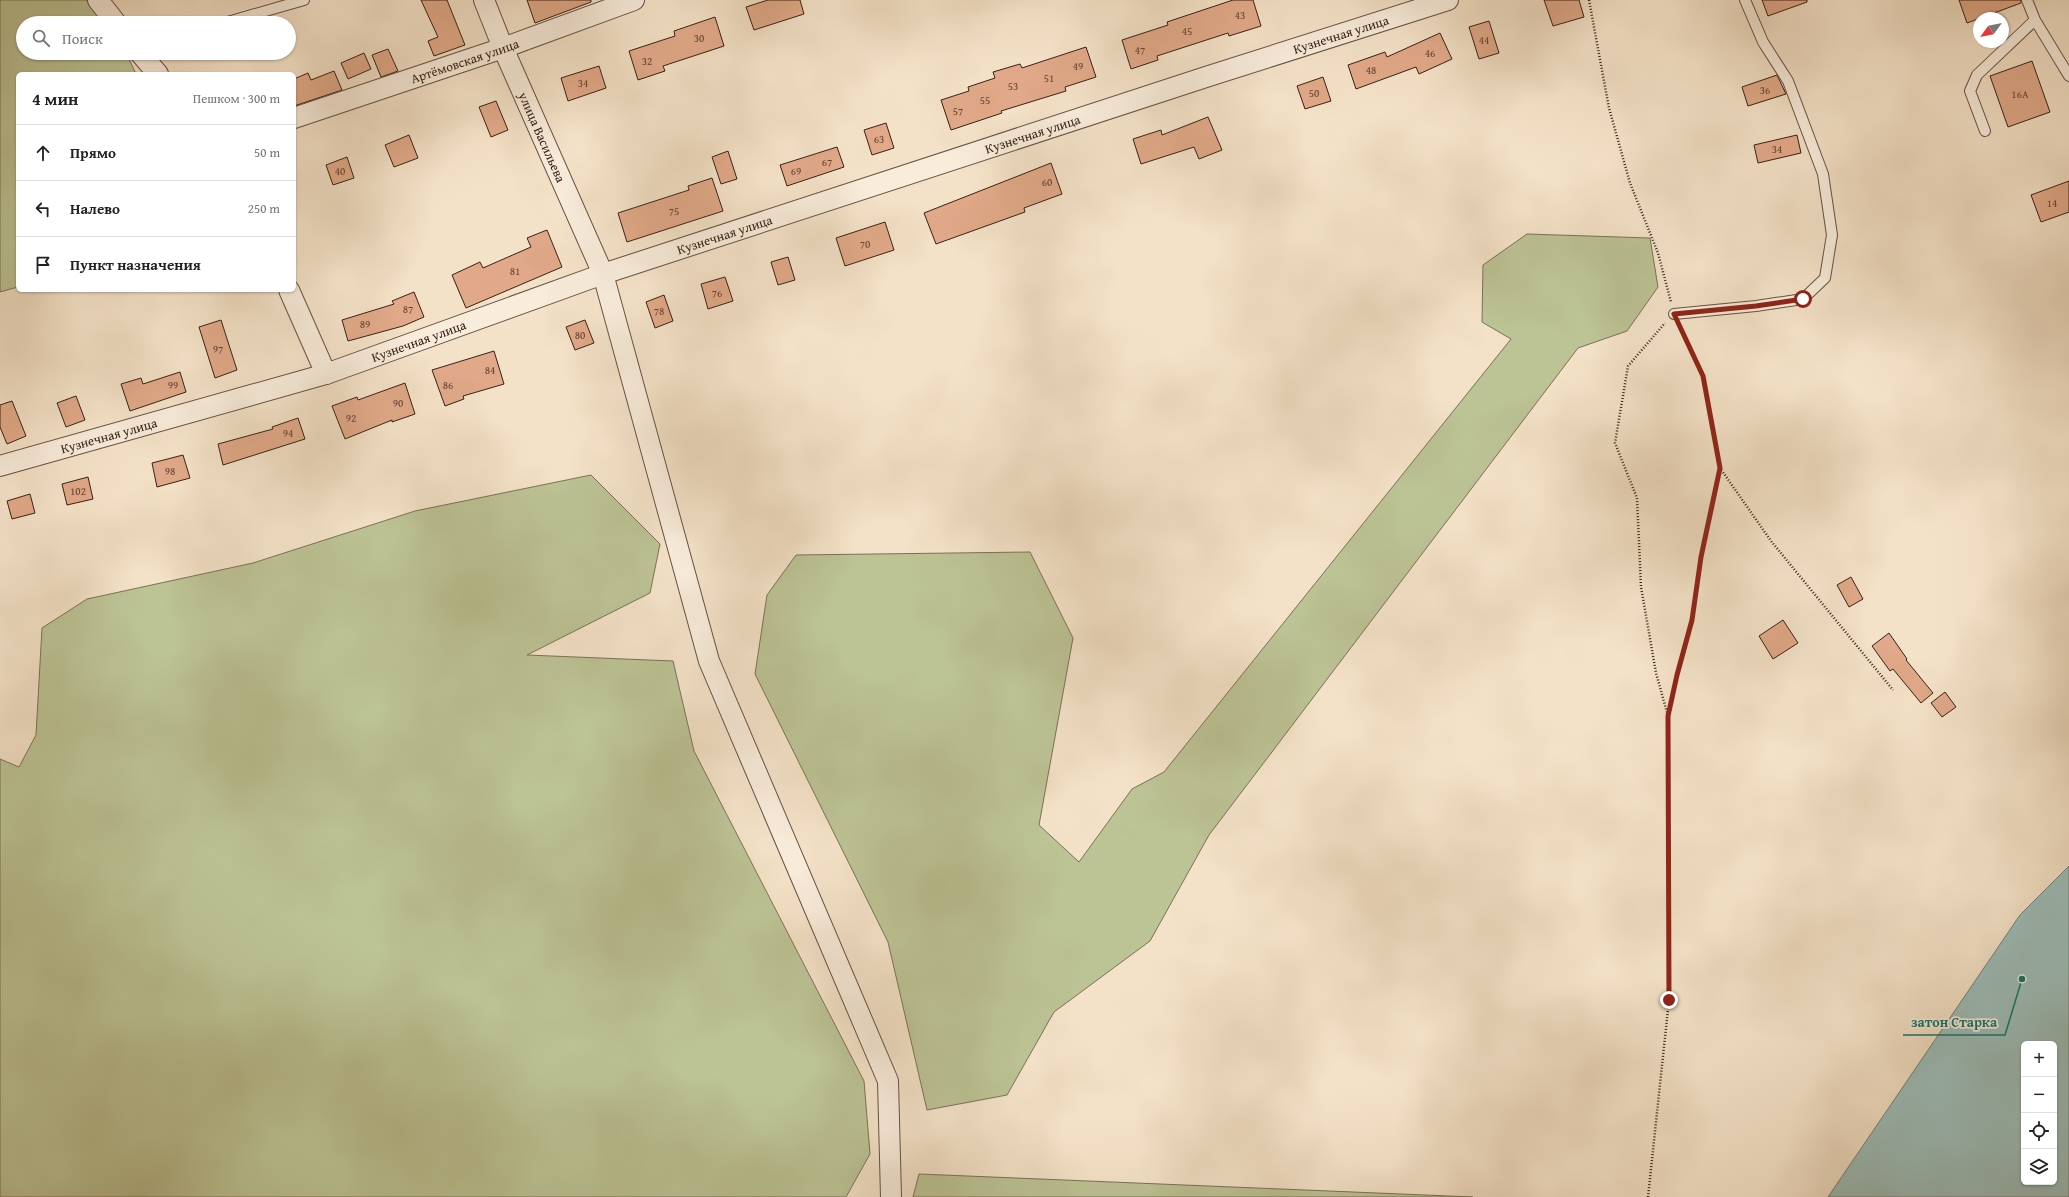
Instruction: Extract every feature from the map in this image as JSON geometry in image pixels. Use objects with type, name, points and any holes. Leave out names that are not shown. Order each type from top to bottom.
[{"type":"street","points":[[98,0],[111,16]]},
{"type":"street","name":"улица Васильева","points":[[484,0],[503,48],[603,274],[708,661],[888,1081],[891,1197]]},
{"type":"street","name":"Артёмовская улица","points":[[296,117],[503,48],[634,0]]},
{"type":"street","name":"Кузнечная улица","points":[[0,466],[326,374],[603,274],[1448,0]]},
{"type":"street","points":[[146,60],[156,72]]},
{"type":"street","points":[[290,292],[326,374]]},
{"type":"lane","points":[[248,16],[304,0]]},
{"type":"lane","points":[[1674,314],[1756,306],[1803,299],[1825,278],[1832,235],[1823,174],[1788,81],[1762,42],[1745,0]]},
{"type":"lane","points":[[2027,0],[2035,20],[2069,76]]},
{"type":"lane","points":[[1985,131],[1970,91],[1978,75],[2035,20]]},
{"type":"path","points":[[1589,0],[1609,108],[1630,183],[1658,253],[1674,314],[1703,376],[1720,468],[1701,557],[1692,620],[1677,675],[1668,716],[1669,1000],[1648,1197]]},
{"type":"path","points":[[1668,716],[1656,673],[1642,587],[1637,498],[1615,443],[1628,366],[1674,314]]},
{"type":"path","points":[[1720,468],[1771,541],[1893,690]]},
{"type":"green space","points":[[0,0],[86,0],[99,16],[16,16],[16,60],[129,60],[135,72],[16,72],[16,288],[0,292]]},
{"type":"green space","points":[[1527,234],[1650,238],[1658,287],[1627,331],[1578,348],[1209,835],[1150,941],[1054,1012],[1007,1095],[927,1110],[888,942],[755,674],[767,595],[796,555],[1030,552],[1073,638],[1039,825],[1079,862],[1132,789],[1164,772],[1511,339],[1482,322],[1483,265]]},
{"type":"green space","points":[[591,475],[660,544],[650,593],[527,655],[673,661],[694,751],[864,1081],[870,1154],[846,1197],[0,1197],[0,759],[19,767],[36,735],[42,628],[87,599],[253,563],[415,511]]},
{"type":"green space","points":[[919,1174],[1473,1197],[913,1197]]},
{"type":"water","points":[[2069,866],[2069,1197],[1828,1197],[2020,915]]},
{"type":"building","points":[[421,0],[447,0],[465,45],[434,56],[428,41],[438,37]]},
{"type":"building","points":[[527,0],[591,0],[591,2],[535,23]]},
{"type":"building","points":[[768,0],[800,0],[804,14],[754,30],[746,7]]},
{"type":"building","points":[[1233,0],[1253,0],[1261,26],[1229,36],[1228,33],[1157,56],[1158,60],[1131,69],[1122,40],[1168,25],[1167,22]]},
{"type":"building","points":[[1544,0],[1579,0],[1584,17],[1553,26]]},
{"type":"building","points":[[1762,0],[1807,0],[1807,2],[1768,16]]},
{"type":"building","points":[[1959,0],[2021,0],[2021,3],[1997,12],[1973,12],[1973,21],[1967,23]]},
{"type":"building","points":[[715,17],[724,46],[663,66],[665,71],[638,80],[629,51],[675,36],[674,31]]},
{"type":"building","points":[[1489,21],[1499,53],[1479,59],[1469,27]]},
{"type":"building","points":[[1440,33],[1452,59],[1419,74],[1416,67],[1356,89],[1348,65],[1385,52],[1387,57]]},
{"type":"building","points":[[1086,47],[1096,77],[1065,87],[1066,91],[1001,111],[1002,113],[951,130],[941,100],[969,91],[968,87],[995,78],[993,72],[1020,64],[1022,68]]},
{"type":"building","points":[[388,49],[398,71],[381,77],[372,55]]},
{"type":"building","points":[[364,53],[371,69],[348,79],[341,63]]},
{"type":"building","points":[[2032,61],[2050,112],[2008,127],[1990,76]]},
{"type":"building","points":[[599,66],[606,88],[568,101],[561,78]]},
{"type":"building","points":[[334,71],[342,90],[296,105],[296,78],[308,73],[311,80]]},
{"type":"building","points":[[1777,75],[1786,94],[1748,106],[1742,87]]},
{"type":"building","points":[[1323,77],[1331,101],[1305,109],[1297,86]]},
{"type":"building","points":[[496,101],[508,130],[491,137],[479,107]]},
{"type":"building","points":[[1208,117],[1222,150],[1199,159],[1194,147],[1141,164],[1133,139],[1161,130],[1162,135]]},
{"type":"building","points":[[886,123],[894,148],[872,155],[864,130]]},
{"type":"building","points":[[409,135],[418,158],[394,167],[385,145]]},
{"type":"building","points":[[1797,135],[1801,153],[1758,163],[1754,145]]},
{"type":"building","points":[[837,147],[844,167],[787,186],[780,165]]},
{"type":"building","points":[[728,151],[737,179],[721,184],[712,157]]},
{"type":"building","points":[[347,157],[354,178],[333,185],[326,165]]},
{"type":"building","points":[[1051,163],[1062,194],[1024,208],[1025,212],[936,244],[924,213]]},
{"type":"building","points":[[712,178],[723,211],[627,242],[618,213],[689,190],[688,186]]},
{"type":"building","points":[[2069,181],[2069,212],[2041,222],[2031,195]]},
{"type":"building","points":[[885,222],[894,250],[845,266],[836,238]]},
{"type":"building","points":[[547,230],[562,267],[466,308],[452,275],[480,262],[483,268],[531,247],[527,238]]},
{"type":"building","points":[[788,257],[795,280],[778,285],[771,262]]},
{"type":"building","points":[[725,277],[733,301],[708,309],[701,284]]},
{"type":"building","points":[[414,292],[424,317],[403,326],[348,341],[342,320],[394,304],[392,301]]},
{"type":"building","points":[[664,295],[673,321],[655,328],[646,302]]},
{"type":"building","points":[[221,320],[237,370],[215,378],[199,327]]},
{"type":"building","points":[[585,320],[594,343],[575,350],[566,327]]},
{"type":"building","points":[[494,351],[504,384],[463,396],[464,399],[445,406],[432,370]]},
{"type":"building","points":[[180,372],[186,392],[130,411],[121,384],[141,378],[143,384]]},
{"type":"building","points":[[405,383],[415,414],[392,422],[392,420],[345,439],[332,406],[357,397],[358,400]]},
{"type":"building","points":[[76,396],[85,420],[66,427],[57,403]]},
{"type":"building","points":[[12,401],[26,436],[7,444],[0,427],[0,405]]},
{"type":"building","points":[[298,418],[305,439],[223,465],[218,444],[273,429],[272,427]]},
{"type":"building","points":[[183,455],[190,478],[157,487],[152,463]]},
{"type":"building","points":[[88,477],[93,499],[67,505],[62,484]]},
{"type":"building","points":[[30,494],[35,513],[12,519],[7,501]]},
{"type":"building","points":[[1851,577],[1863,599],[1849,607],[1837,585]]},
{"type":"building","points":[[1783,620],[1798,643],[1773,659],[1759,636]]},
{"type":"building","points":[[1889,633],[1907,659],[1906,660],[1933,693],[1921,703],[1893,669],[1890,671],[1872,646]]},
{"type":"building","points":[[1945,692],[1956,707],[1942,717],[1931,703]]},
{"type":"place","name":"затон Старка","points":[[2022,979]]},
{"type":"route","points":[[1669,1000],[1668,716],[1677,675],[1692,620],[1701,557],[1720,468],[1708,411],[1703,376],[1674,314],[1756,306],[1803,299]]}]
